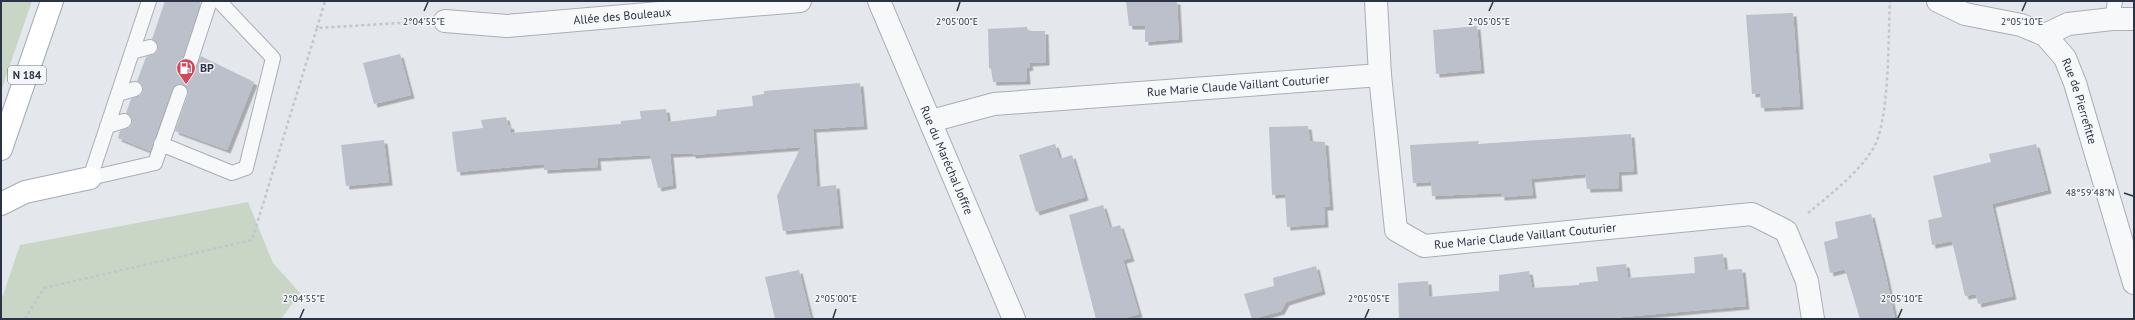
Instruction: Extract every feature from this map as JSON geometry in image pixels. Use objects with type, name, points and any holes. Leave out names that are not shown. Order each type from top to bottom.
[{"type":"main road","name":"N 184","points":[[1,149],[52,1]]},
{"type":"main road","points":[[1,204],[25,192],[90,178]]},
{"type":"street","name":"Allée des Bouleaux","points":[[446,21],[507,26],[800,1]]},
{"type":"street","name":"Rue du Maréchal Joffre","points":[[879,1],[1014,319]]},
{"type":"street","points":[[1376,1],[1380,75]]},
{"type":"street","name":"Rue de Pierrefitte","points":[[1938,1],[1965,14],[2022,25],[2045,35],[2065,58],[2075,83],[2134,283]]},
{"type":"street","points":[[2045,35],[2068,24],[2114,10],[2134,20]]},
{"type":"street","name":"Rue Marie Claude Vaillant Couturier","points":[[931,121],[994,104],[1380,75],[1396,230],[1424,246],[1752,214],[1786,231]]},
{"type":"street","points":[[1786,231],[1807,281],[1813,319]]},
{"type":"lane","points":[[90,178],[149,1]]},
{"type":"lane","points":[[190,62],[195,34],[210,1]]},
{"type":"lane","points":[[161,144],[232,173],[246,168],[273,58],[219,1]]},
{"type":"lane","points":[[132,52],[150,46]]},
{"type":"lane","points":[[118,94],[135,89]]},
{"type":"lane","points":[[90,178],[155,163],[169,108],[180,92]]},
{"type":"lane","points":[[107,126],[124,120]]},
{"type":"path","points":[[317,28],[325,1]]},
{"type":"path","points":[[1786,231],[1840,187],[1873,148],[1884,118],[1890,1]]},
{"type":"green space","points":[[1,1],[32,1],[1,91]]},
{"type":"green space","points":[[248,202],[273,263],[300,293],[281,319],[1,319],[1,301],[20,245]]},
{"type":"building","points":[[165,1],[201,1],[182,59],[184,68],[191,70],[195,69],[201,56],[254,82],[227,150],[175,131],[188,94],[187,87],[182,84],[175,85],[172,89],[150,151],[118,138],[120,131],[130,127],[132,123],[132,118],[126,113],[131,99],[141,95],[143,91],[143,86],[137,81],[146,57],[156,53],[158,49],[158,44],[152,39]]},
{"type":"building","points":[[1126,1],[1177,1],[1179,39],[1145,42],[1145,26],[1129,26]]},
{"type":"building","points":[[1793,13],[1800,106],[1761,108],[1760,93],[1752,94],[1746,15]]},
{"type":"building","points":[[1477,26],[1481,70],[1436,74],[1433,30]]},
{"type":"building","points":[[1027,27],[1028,31],[1045,31],[1046,62],[1029,63],[1030,67],[1026,68],[1027,81],[993,82],[991,69],[989,68],[988,29]]},
{"type":"building","points":[[400,54],[411,95],[374,104],[363,63]]},
{"type":"building","points":[[860,83],[864,126],[813,129],[817,187],[836,185],[840,225],[783,231],[777,196],[801,147],[692,155],[692,153],[670,154],[673,185],[658,188],[650,155],[597,158],[598,167],[544,170],[544,164],[457,172],[452,132],[483,128],[481,120],[506,117],[508,125],[511,126],[511,133],[621,124],[621,121],[641,119],[640,111],[666,109],[668,122],[716,116],[717,110],[753,106],[752,96],[764,94],[764,91]]},
{"type":"building","points":[[1308,126],[1310,141],[1325,142],[1330,207],[1324,207],[1325,224],[1287,227],[1285,194],[1272,195],[1269,127]]},
{"type":"building","points":[[1631,134],[1634,171],[1618,172],[1619,188],[1587,189],[1585,174],[1531,179],[1533,195],[1501,197],[1501,193],[1432,196],[1431,182],[1413,183],[1410,145],[1479,141],[1478,144]]},
{"type":"building","points":[[384,140],[389,182],[346,186],[341,145]]},
{"type":"building","points":[[1055,144],[1060,159],[1072,155],[1085,197],[1036,212],[1019,155]]},
{"type":"building","points":[[2036,144],[2048,190],[1992,204],[2013,296],[1978,304],[1976,294],[1965,296],[1952,241],[1932,245],[1928,220],[1942,217],[1933,176],[1991,162],[1989,154]]},
{"type":"building","points":[[1103,205],[1110,228],[1120,225],[1131,258],[1123,260],[1139,314],[1121,319],[1096,319],[1069,215]]},
{"type":"building","points":[[1871,214],[1895,319],[1860,319],[1845,269],[1830,273],[1824,242],[1838,238],[1835,222]]},
{"type":"building","points":[[1723,254],[1725,270],[1742,269],[1746,306],[1600,319],[1399,319],[1398,283],[1428,281],[1429,297],[1499,291],[1499,275],[1529,271],[1532,288],[1579,285],[1579,283],[1598,281],[1596,267],[1626,264],[1628,278],[1695,273],[1694,257]]},
{"type":"building","points":[[1316,266],[1322,291],[1286,302],[1281,311],[1252,319],[1244,294],[1274,286],[1273,278]]},
{"type":"building","points":[[799,270],[811,319],[775,319],[765,277]]},
{"type":"place","name":"BP","points":[[186,85]]}]
